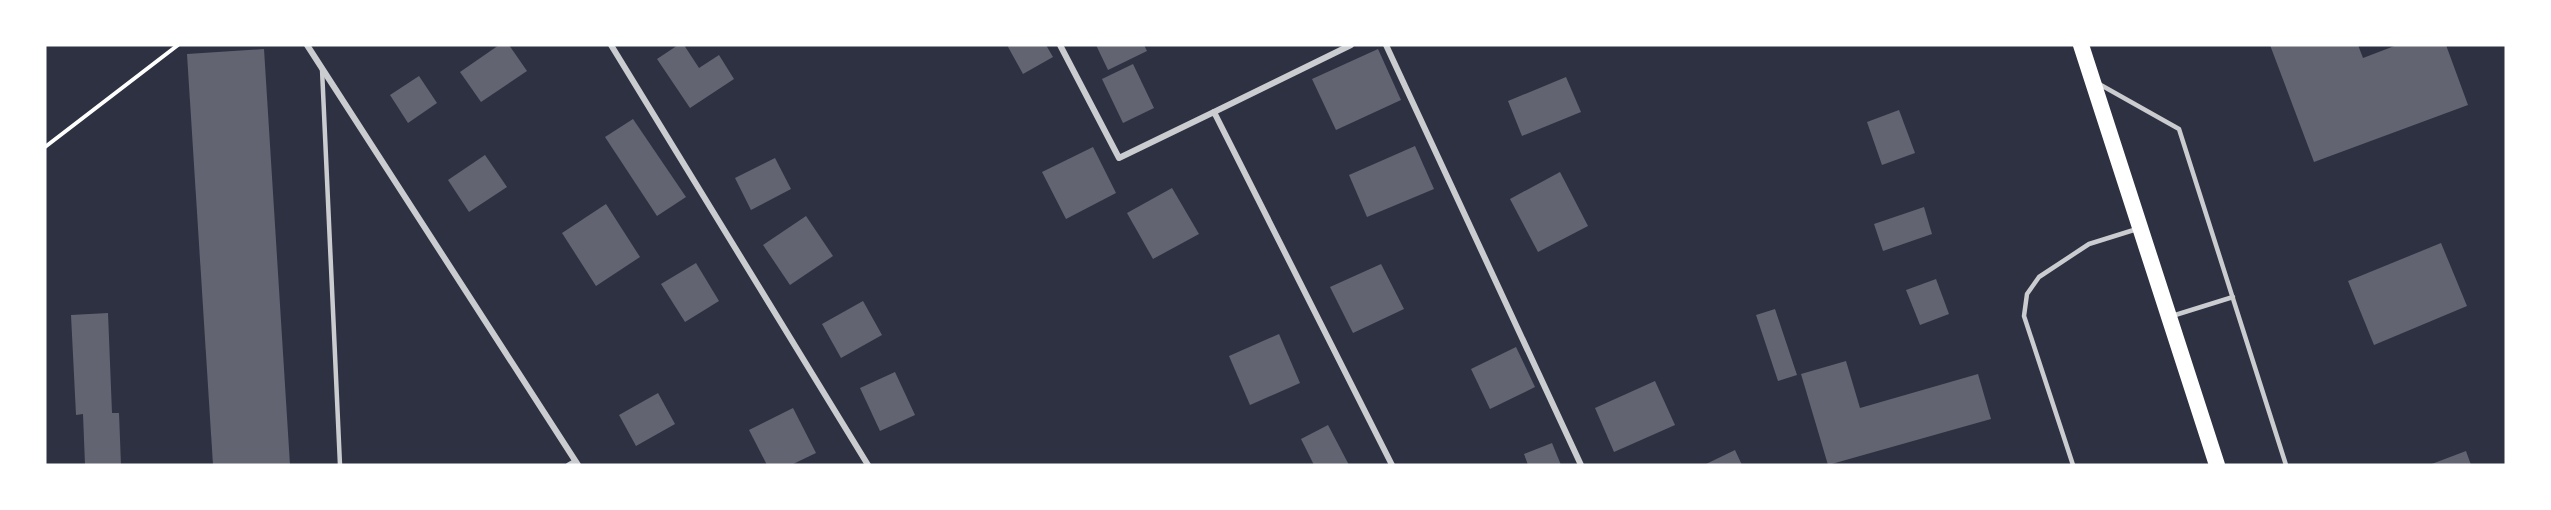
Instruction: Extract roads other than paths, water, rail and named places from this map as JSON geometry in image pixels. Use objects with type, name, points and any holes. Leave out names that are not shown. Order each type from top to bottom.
[{"type":"highway","points":[[2081,45],[2217,465]]},
{"type":"street","points":[[307,45],[576,463]]},
{"type":"street","points":[[611,45],[868,465]]},
{"type":"street","points":[[1060,45],[1119,158],[1351,45]]},
{"type":"street","points":[[1386,45],[1581,465]]},
{"type":"street","points":[[1214,111],[1392,465]]},
{"type":"lane","points":[[322,67],[340,465]]},
{"type":"lane","points":[[2092,80],[2179,129],[2286,465]]},
{"type":"lane","points":[[2073,465],[2024,316],[2027,294],[2038,278],[2089,244],[2140,228]]},
{"type":"lane","points":[[2169,317],[2233,297]]},
{"type":"lane","points":[[568,465],[576,463]]}]
